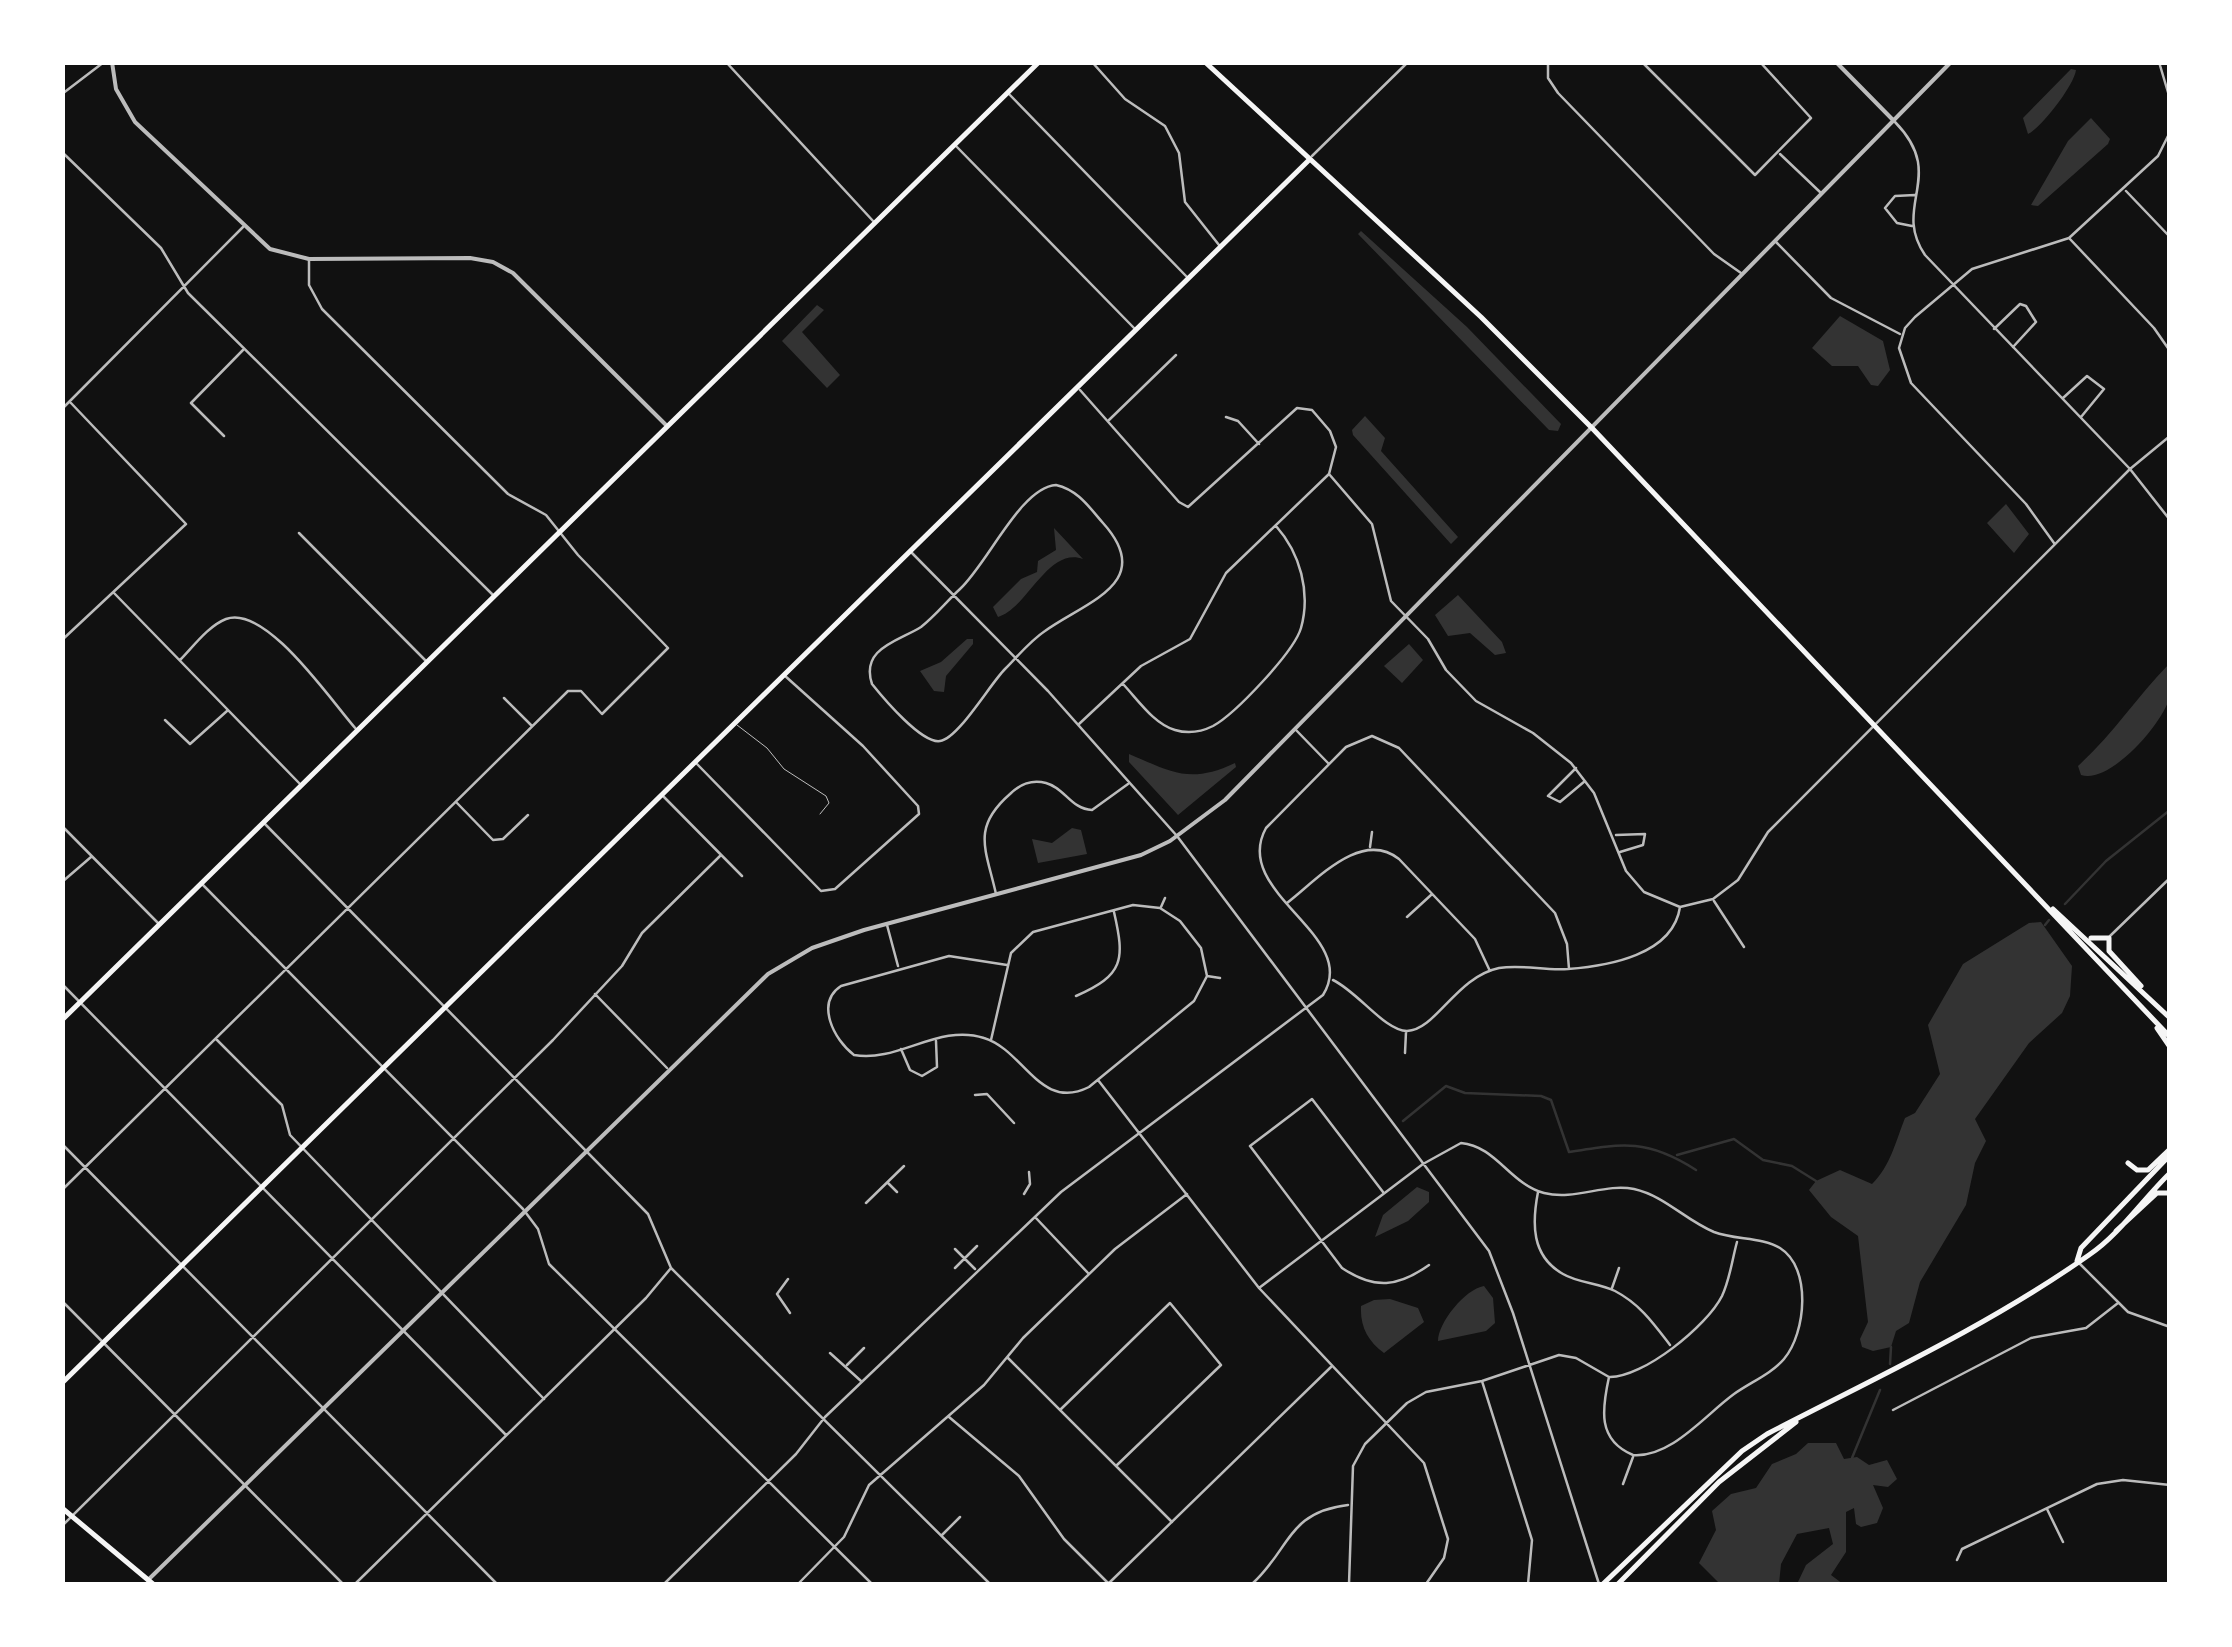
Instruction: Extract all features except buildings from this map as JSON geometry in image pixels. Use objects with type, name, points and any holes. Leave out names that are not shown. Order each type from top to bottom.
[{"type":"main road","points":[[62,1020],[1039,62]]},
{"type":"main road","points":[[1205,62],[1481,317],[2047,904],[2088,937],[2170,1018]]},
{"type":"main road","points":[[62,1383],[1308,161]]},
{"type":"main road","points":[[2047,904],[2067,932],[2170,1037]]},
{"type":"main road","points":[[2088,937],[2109,938],[2109,951],[2148,997]]},
{"type":"main road","points":[[2150,1017],[2170,1047]]},
{"type":"main road","points":[[2128,1163],[2137,1170],[2148,1170],[2170,1152]]},
{"type":"main road","points":[[2077,1261],[2081,1248],[2170,1152]]},
{"type":"main road","points":[[2106,1239],[2170,1172]]},
{"type":"main road","points":[[1601,1584],[1742,1451],[1814,1409],[1978,1328],[2040,1291],[2156,1193],[2170,1192]]},
{"type":"main road","points":[[1618,1584],[1748,1456],[1814,1409]]},
{"type":"main road","points":[[62,1508],[151,1582]]},
{"type":"street","points":[[62,94],[104,62]]},
{"type":"street","points":[[112,62],[116,90],[126,112],[270,249],[308,260],[470,258],[500,265],[667,426]]},
{"type":"street","points":[[726,62],[875,223]]},
{"type":"street","points":[[1092,62],[1125,98],[1165,126],[1179,154],[1185,202],[1220,246]]},
{"type":"street","points":[[1308,161],[1408,62]]},
{"type":"street","points":[[1548,62],[1548,78],[1558,93],[1716,256],[1742,273]]},
{"type":"street","points":[[1642,62],[1754,175],[1780,154],[1811,118],[1760,62]]},
{"type":"street","points":[[1836,62],[1918,150],[1921,167],[1913,226],[1918,244],[1951,284],[2130,469],[2170,520]]},
{"type":"street","points":[[151,1582],[243,1484],[667,1068],[777,968],[812,948],[886,924],[1141,855],[1178,836],[1225,800],[1951,62]]},
{"type":"street","points":[[2159,62],[2170,99]]},
{"type":"street","points":[[1008,93],[1188,278]]},
{"type":"street","points":[[2056,544],[2026,504],[1911,384],[1900,363],[1902,334],[1951,284],[1972,269],[2069,238],[2125,190],[2163,149],[2170,132]]},
{"type":"street","points":[[955,145],[1135,330]]},
{"type":"street","points":[[62,152],[161,248],[184,288],[494,596]]},
{"type":"street","points":[[1780,154],[1822,194]]},
{"type":"street","points":[[2125,190],[2170,237]]},
{"type":"street","points":[[1913,226],[1897,223],[1885,208],[1895,196],[1916,196]]},
{"type":"street","points":[[62,409],[243,227]]},
{"type":"street","points":[[2069,238],[2168,344],[2170,352]]},
{"type":"street","points":[[1775,241],[1831,298],[1902,334]]},
{"type":"street","points":[[62,1190],[573,688],[602,714],[668,648],[578,555],[561,530],[537,508],[508,494],[322,309],[309,285],[308,260]]},
{"type":"street","points":[[1994,329],[2020,304],[2026,306],[2036,322],[2012,348]]},
{"type":"street","points":[[224,436],[191,403],[244,348]]},
{"type":"street","points":[[1108,421],[1176,355]]},
{"type":"street","points":[[2062,399],[2092,376],[2104,389],[2080,418]]},
{"type":"street","points":[[1077,387],[1179,502],[1188,507],[1302,406],[1312,410],[1334,438],[1336,456],[1328,474],[1221,580],[1190,639],[1141,666],[1078,725]]},
{"type":"street","points":[[62,640],[184,530],[182,517],[70,402]]},
{"type":"street","points":[[1226,417],[1238,422],[1259,444]]},
{"type":"street","points":[[1328,474],[1372,524],[1386,592],[1476,701],[1550,744],[1576,768],[1614,836],[1626,871],[1644,892],[1680,907],[1713,899],[1744,872],[1768,832],[2130,469],[2170,436]]},
{"type":"street","points":[[1056,486],[1081,498],[1116,537],[1124,560],[1118,576],[1093,604],[1044,632],[1016,658],[982,693],[957,733],[940,742],[920,736],[869,676],[882,648],[920,627],[984,564],[1030,494],[1056,486]]},
{"type":"street","points":[[1122,684],[1169,728],[1200,731],[1220,721],[1286,655],[1303,618],[1301,573],[1293,546],[1275,525]]},
{"type":"street","points":[[298,533],[426,662]]},
{"type":"street","points":[[909,550],[1016,658],[1178,836],[1489,1250],[1601,1584]]},
{"type":"street","points":[[114,593],[301,785]]},
{"type":"street","points":[[180,660],[220,622],[237,616],[251,618],[290,653],[357,730]]},
{"type":"street","points":[[695,761],[821,891],[835,889],[896,838],[918,816],[918,806],[863,746],[783,674]]},
{"type":"street","points":[[504,698],[532,726]]},
{"type":"street","points":[[165,720],[190,744],[228,710]]},
{"type":"street","points":[[1294,730],[1329,764]]},
{"type":"street","points":[[664,1584],[771,1480],[825,1416],[1034,1216],[1323,995],[1332,979],[1328,956],[1262,868],[1258,854],[1266,828],[1346,746],[1372,736],[1399,748],[1548,905],[1564,933],[1569,969]]},
{"type":"street","points":[[1576,768],[1550,789],[1551,800],[1560,802],[1586,780]]},
{"type":"street","points":[[996,894],[984,829],[991,812],[1013,791],[1027,783],[1047,784],[1076,807],[1092,810],[1129,783]]},
{"type":"street","points":[[661,794],[742,876]]},
{"type":"street","points":[[456,802],[494,840],[504,839],[528,815]]},
{"type":"street","points":[[264,823],[648,1214],[671,1268],[825,1416],[879,1476],[990,1584]]},
{"type":"street","points":[[62,826],[159,924]]},
{"type":"street","points":[[1370,848],[1372,832]]},
{"type":"street","points":[[1614,836],[1645,834],[1643,846],[1619,852]]},
{"type":"street","points":[[1287,903],[1350,856],[1370,848],[1393,854],[1475,939],[1490,970]]},
{"type":"street","points":[[62,1526],[514,1078],[622,966],[642,933],[721,855]]},
{"type":"street","points":[[62,882],[92,856]]},
{"type":"street","points":[[2109,938],[2170,878]]},
{"type":"street","points":[[201,884],[523,1210],[538,1228],[550,1264],[872,1584]]},
{"type":"street","points":[[1408,917],[1432,894]]},
{"type":"street","points":[[1160,908],[1164,898]]},
{"type":"street","points":[[1713,899],[1744,947]]},
{"type":"street","points":[[991,1040],[1007,964],[1017,943],[1034,932],[1113,910],[1142,905],[1160,908],[1180,920],[1194,938],[1206,963],[1206,976],[1194,1000],[1083,1090],[1061,1094],[1046,1088],[991,1040],[966,1034],[864,1056],[845,1048],[827,1011],[830,995],[850,982],[898,968],[954,956],[1007,964]]},
{"type":"street","points":[[1332,979],[1362,996],[1386,1024],[1406,1031],[1430,1022],[1459,988],[1490,970],[1522,966],[1569,969],[1645,952],[1665,938],[1680,907]]},
{"type":"street","points":[[1076,996],[1106,981],[1117,968],[1122,945],[1113,910]]},
{"type":"street","points":[[886,924],[898,968]]},
{"type":"street","points":[[1206,976],[1220,978]]},
{"type":"street","points":[[62,984],[506,1436]]},
{"type":"street","points":[[595,994],[667,1068]]},
{"type":"street","points":[[1405,1053],[1406,1031]]},
{"type":"street","points":[[215,1038],[282,1105],[287,1129],[302,1147],[544,1399]]},
{"type":"street","points":[[901,1047],[910,1070],[922,1076],[937,1067],[936,1038]]},
{"type":"street","points":[[1097,1078],[1142,1130],[1259,1288],[1424,1463],[1448,1534],[1444,1558],[1426,1584]]},
{"type":"street","points":[[975,1096],[987,1094],[1014,1124]]},
{"type":"street","points":[[1059,1102],[1061,1094]]},
{"type":"street","points":[[1384,1194],[1312,1099],[1250,1146],[1342,1268],[1362,1282],[1386,1286],[1409,1280],[1430,1265]]},
{"type":"street","points":[[62,1144],[497,1584]]},
{"type":"street","points":[[1259,1288],[1446,1148],[1473,1144],[1538,1191],[1574,1195],[1632,1189],[1661,1198],[1685,1217],[1737,1239],[1779,1247],[1793,1259],[1801,1274],[1796,1330],[1790,1350],[1770,1371],[1703,1416],[1663,1450],[1633,1455],[1616,1446],[1603,1420],[1610,1377]]},
{"type":"street","points":[[866,1203],[904,1166]]},
{"type":"street","points":[[1024,1194],[1030,1184],[1029,1172]]},
{"type":"street","points":[[887,1182],[898,1192]]},
{"type":"street","points":[[1538,1191],[1532,1220],[1536,1242],[1546,1260],[1564,1275],[1612,1290],[1648,1315],[1671,1346]]},
{"type":"street","points":[[798,1584],[834,1549],[863,1494],[879,1476],[990,1379],[1089,1274],[1188,1192]]},
{"type":"street","points":[[1034,1216],[1089,1274]]},
{"type":"street","points":[[1349,1584],[1354,1546],[1349,1505],[1353,1466],[1365,1444],[1388,1422],[1426,1392],[1482,1381],[1558,1355],[1576,1358],[1610,1377],[1638,1371],[1709,1316],[1720,1299],[1737,1239]]},
{"type":"street","points":[[955,1268],[976,1246]]},
{"type":"street","points":[[955,1250],[977,1272]]},
{"type":"street","points":[[2077,1261],[2118,1303],[2140,1319],[2170,1327]]},
{"type":"street","points":[[355,1584],[671,1268]]},
{"type":"street","points":[[1612,1290],[1619,1268]]},
{"type":"street","points":[[788,1279],[777,1290],[777,1298],[790,1313]]},
{"type":"street","points":[[62,1301],[343,1584]]},
{"type":"street","points":[[1893,1410],[2030,1338],[2086,1328],[2118,1303]]},
{"type":"street","points":[[1060,1410],[1170,1304],[1221,1365],[1116,1466]]},
{"type":"street","points":[[845,1367],[864,1348]]},
{"type":"street","points":[[830,1353],[862,1382]]},
{"type":"street","points":[[1007,1357],[1172,1522]]},
{"type":"street","points":[[948,1416],[1019,1476],[1064,1539],[1109,1584],[1332,1366]]},
{"type":"street","points":[[1482,1381],[1532,1540],[1528,1584]]},
{"type":"street","points":[[1623,1484],[1633,1455]]},
{"type":"street","points":[[1956,1560],[1962,1549],[2098,1484],[2122,1480],[2170,1485]]},
{"type":"street","points":[[1252,1584],[1298,1524],[1329,1507],[1349,1505]]},
{"type":"street","points":[[2046,1508],[2063,1542]]},
{"type":"street","points":[[941,1536],[960,1517]]},
{"type":"lane","points":[[734,723],[767,748],[784,769],[826,796],[829,803],[820,814]]},
{"type":"shaded area","points":[[2071,69],[2076,70],[2074,77],[2063,96],[2028,134],[2023,118]]},
{"type":"shaded area","points":[[2091,118],[2110,139],[2108,144],[2038,206],[2031,205],[2068,141]]},
{"type":"shaded area","points":[[1361,231],[1467,327],[1561,424],[1558,431],[1549,430],[1358,234]]},
{"type":"shaded area","points":[[817,305],[824,310],[802,332],[840,375],[827,388],[782,341]]},
{"type":"shaded area","points":[[1840,316],[1883,341],[1890,370],[1878,386],[1871,385],[1858,366],[1832,366],[1812,348]]},
{"type":"shaded area","points":[[1365,416],[1385,438],[1381,451],[1458,537],[1451,544],[1353,435],[1352,430]]},
{"type":"shaded area","points":[[2006,504],[2029,534],[2014,553],[1987,523]]},
{"type":"shaded area","points":[[1054,528],[1083,559],[1070,557],[1059,561],[1019,603],[998,617],[993,607],[1021,579],[1037,572],[1038,561],[1056,550]]},
{"type":"shaded area","points":[[1458,595],[1502,642],[1506,653],[1495,655],[1470,633],[1448,636],[1435,615]]},
{"type":"shaded area","points":[[967,639],[973,639],[973,644],[946,676],[944,692],[934,691],[920,671],[941,662]]},
{"type":"shaded area","points":[[1409,644],[1423,660],[1402,683],[1384,666]]},
{"type":"shaded area","points":[[2169,664],[2170,696],[2147,735],[2106,771],[2081,775],[2078,766]]},
{"type":"shaded area","points":[[1129,754],[1180,773],[1205,773],[1235,763],[1236,767],[1178,815],[1129,762]]},
{"type":"shaded area","points":[[1072,828],[1081,830],[1087,854],[1038,863],[1032,839],[1052,843]]},
{"type":"shaded area","points":[[2041,922],[2072,966],[2070,996],[2062,1013],[2029,1043],[1975,1119],[1986,1141],[1975,1163],[1966,1205],[1920,1282],[1909,1323],[1896,1331],[1891,1347],[1873,1351],[1862,1347],[1860,1339],[1868,1322],[1858,1236],[1831,1217],[1809,1190],[1816,1181],[1840,1170],[1872,1184],[1892,1153],[1905,1118],[1915,1113],[1940,1074],[1928,1025],[1963,964],[2029,923]]},
{"type":"shaded area","points":[[1417,1187],[1429,1192],[1429,1202],[1408,1221],[1375,1237],[1383,1215]]},
{"type":"shaded area","points":[[1484,1286],[1493,1298],[1495,1323],[1486,1331],[1438,1341],[1454,1308],[1469,1293]]},
{"type":"shaded area","points":[[1390,1299],[1418,1308],[1424,1322],[1384,1353],[1369,1338],[1362,1321],[1361,1306]]},
{"type":"shaded area","points":[[1808,1443],[1836,1443],[1844,1459],[1857,1457],[1869,1465],[1887,1460],[1897,1479],[1888,1487],[1873,1485],[1883,1508],[1877,1523],[1861,1527],[1856,1524],[1854,1508],[1846,1512],[1846,1552],[1831,1575],[1843,1584],[1797,1584],[1806,1565],[1833,1544],[1829,1528],[1797,1534],[1781,1564],[1779,1584],[1720,1584],[1699,1563],[1716,1530],[1712,1511],[1731,1494],[1756,1488],[1772,1464],[1796,1454]]},
{"type":"waterway","points":[[2065,904],[2106,861],[2170,810]]},
{"type":"waterway","points":[[2045,925],[2049,920]]},
{"type":"waterway","points":[[1403,1121],[1446,1086],[1465,1093],[1541,1096],[1551,1100],[1569,1152],[1635,1146],[1664,1153],[1696,1170]]},
{"type":"waterway","points":[[1677,1155],[1734,1139],[1763,1160],[1792,1166],[1816,1181]]},
{"type":"waterway","points":[[1890,1364],[1891,1347]]},
{"type":"waterway","points":[[1852,1458],[1880,1390]]}]
